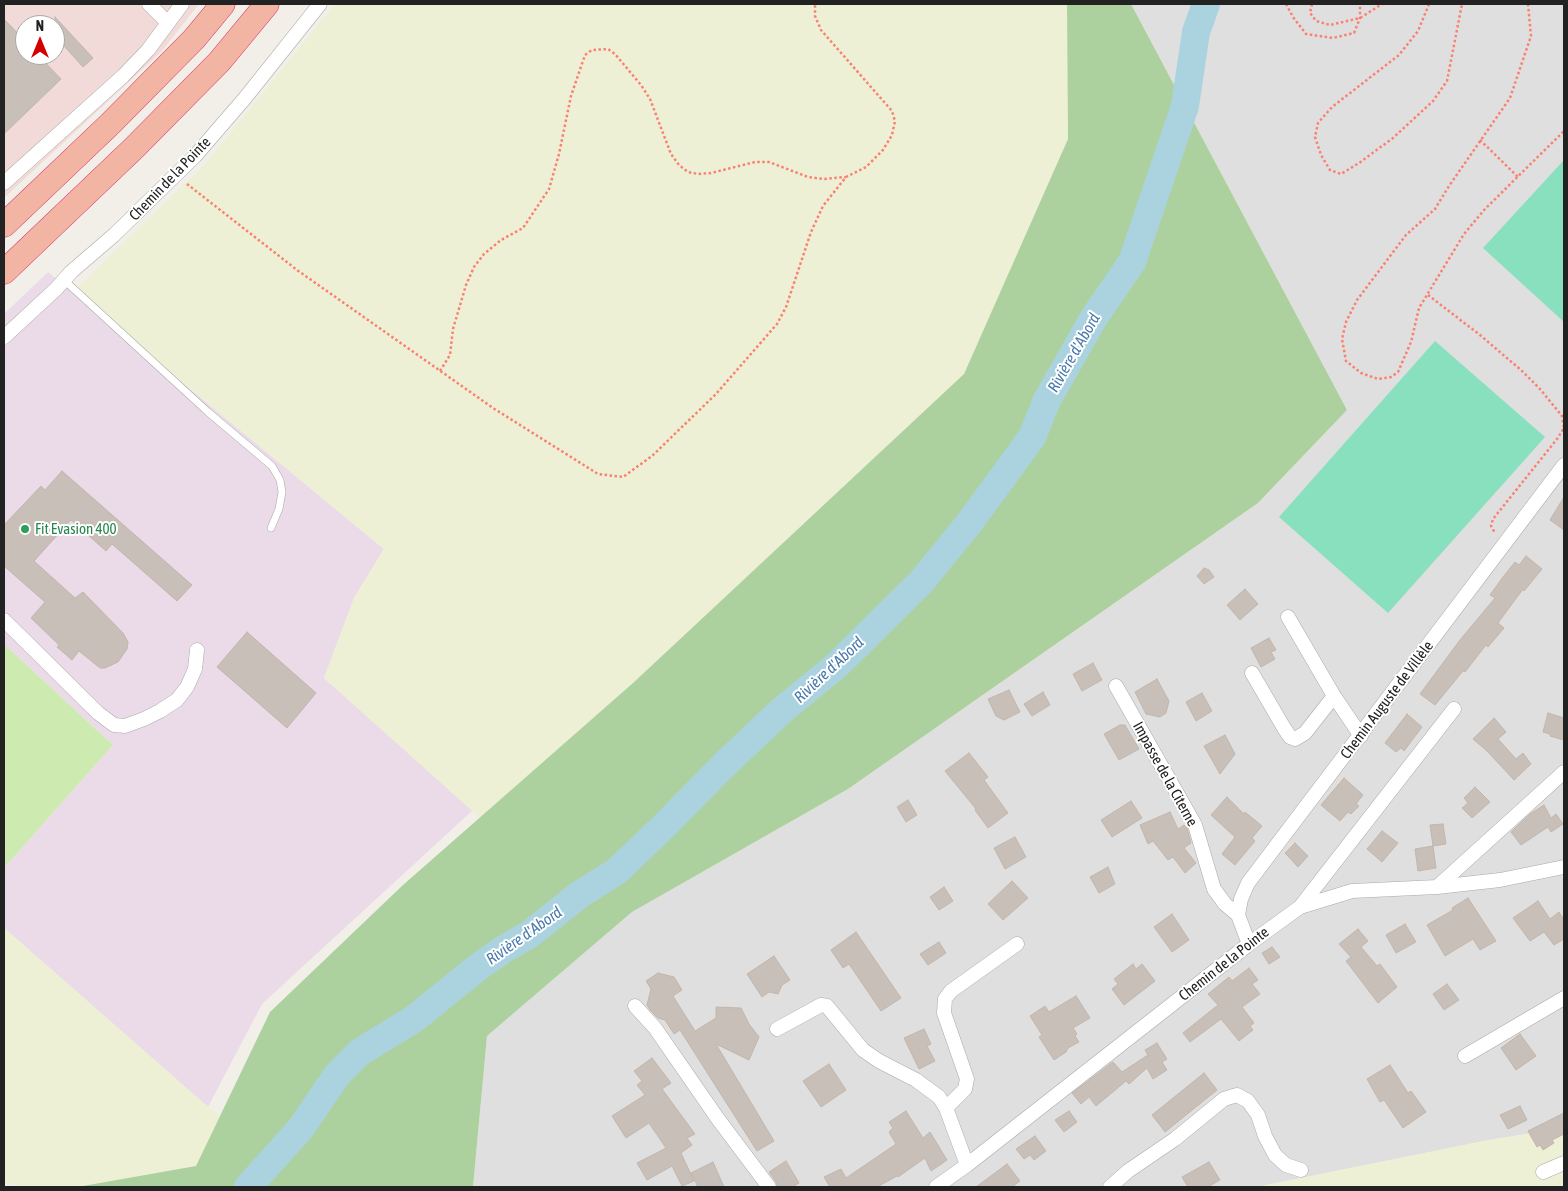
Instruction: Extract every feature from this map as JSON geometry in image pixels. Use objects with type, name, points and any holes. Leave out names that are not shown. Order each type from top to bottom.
[{"type":"highway","points":[[4,225],[110,124],[194,39],[223,4]]},
{"type":"highway","points":[[4,272],[134,148],[219,62],[267,4]]},
{"type":"highway","points":[[4,215],[128,98],[159,74]]},
{"type":"street","points":[[149,4],[168,23]]},
{"type":"street","points":[[4,183],[123,76],[148,50],[182,4]]},
{"type":"street","name":"Chemin de la Pointe","points":[[4,337],[71,272],[114,235],[195,156],[245,98],[320,4]]},
{"type":"street","name":"Chemin Auguste de Villèle","points":[[1238,915],[1241,899],[1248,883],[1564,467]]},
{"type":"street","points":[[1288,617],[1334,696],[1361,736]]},
{"type":"street","points":[[4,620],[98,714],[114,725],[125,726],[144,719],[177,700],[187,686],[195,668],[196,650]]},
{"type":"street","points":[[1252,673],[1284,728],[1290,737],[1295,739],[1305,733],[1334,696]]},
{"type":"street","name":"Impasse de la Citerne","points":[[1116,686],[1195,825],[1214,889],[1225,904],[1238,915]]},
{"type":"street","points":[[1300,908],[1454,709]]},
{"type":"street","points":[[1437,887],[1564,772]]},
{"type":"street","name":"Chemin de la Pointe","points":[[936,1187],[967,1165],[1249,944],[1300,908],[1352,891],[1437,887],[1500,880],[1564,867]]},
{"type":"street","points":[[1238,915],[1249,944]]},
{"type":"street","points":[[946,1108],[965,1088],[967,1079],[944,1013],[945,999],[951,991],[1017,944]]},
{"type":"street","points":[[1465,1056],[1564,998]]},
{"type":"street","points":[[635,1006],[655,1028],[718,1119],[769,1187]]},
{"type":"street","points":[[778,1029],[821,1006],[827,1006],[863,1050],[879,1061],[916,1080],[939,1097],[946,1108],[967,1165]]},
{"type":"street","points":[[1110,1187],[1128,1171],[1175,1139],[1224,1099],[1237,1095],[1248,1101],[1258,1115],[1265,1136],[1275,1155],[1286,1165],[1301,1170]]},
{"type":"street","points":[[1543,1172],[1564,1163]]},
{"type":"lane","points":[[64,280],[208,412],[272,466],[280,480],[282,492],[279,509],[271,528]]},
{"type":"path","points":[[440,371],[450,355],[453,329],[466,285],[474,267],[484,254],[501,240],[523,228],[549,189],[559,154],[571,96],[585,55],[592,50],[608,49],[615,54],[641,85],[650,99],[671,154],[679,166],[688,172],[698,174],[711,173],[755,162],[776,164],[808,177],[823,179],[846,177],[866,167],[883,150],[892,135],[895,121],[892,111],[821,30],[815,16],[815,4]]},
{"type":"path","points":[[1286,4],[1306,34],[1333,38],[1354,33],[1360,18],[1360,4]]},
{"type":"path","points":[[1312,4],[1310,13],[1316,22],[1330,25],[1360,18],[1382,4]]},
{"type":"path","points":[[1429,4],[1418,31],[1399,55],[1332,106],[1318,123],[1315,137],[1321,154],[1330,170],[1341,174],[1359,163],[1393,138],[1433,101],[1447,81],[1462,4]]},
{"type":"path","points":[[1528,4],[1531,36],[1510,98],[1449,186],[1436,209],[1406,235],[1357,300],[1346,322],[1342,339],[1346,361],[1361,373],[1378,379],[1391,378],[1398,372],[1410,342],[1419,308],[1464,234],[1485,209],[1564,131]]},
{"type":"path","points":[[1480,140],[1518,177]]},
{"type":"path","points":[[176,175],[297,270],[493,408],[598,474],[624,477],[652,456],[716,394],[778,324],[786,307],[811,232],[823,206],[846,177]]},
{"type":"path","points":[[1428,295],[1480,335],[1521,370],[1540,389],[1562,416],[1564,428],[1557,439],[1493,519],[1492,530],[1508,540]]},
{"type":"shaded area","points":[[4,4],[199,4],[161,52],[4,198]]},
{"type":"shaded area","points":[[1131,4],[1564,4],[1564,1128],[1489,1140],[1257,1187],[473,1187],[487,1036],[632,912],[848,789],[1258,503],[1347,410]]},
{"type":"shaded area","points":[[48,272],[384,549],[354,598],[324,678],[473,810],[262,1004],[208,1107],[4,928],[4,868],[113,745],[4,644],[4,314]]},
{"type":"green space","points":[[335,4],[1067,4],[1068,139],[964,374],[633,683],[480,818],[324,678],[354,598],[384,549],[73,292],[206,163]]},
{"type":"green space","points":[[1067,4],[1131,4],[1347,410],[1258,503],[848,789],[632,912],[487,1036],[473,1187],[77,1187],[196,1166],[270,1012],[403,885],[633,683],[964,374],[1068,139]]},
{"type":"green space","points":[[1564,160],[1564,322],[1483,248]]},
{"type":"green space","points":[[1435,341],[1545,437],[1388,613],[1279,517]]},
{"type":"green space","points":[[4,644],[113,745],[4,868]]},
{"type":"green space","points":[[4,928],[220,1116],[196,1166],[77,1187],[22,1187],[4,1182]]},
{"type":"green space","points":[[1564,1128],[1564,1187],[1257,1187],[1489,1140]]},
{"type":"building","points":[[4,19],[15,31],[15,65],[48,65],[61,79],[4,134]]},
{"type":"building","points":[[65,28],[93,58],[83,67],[65,47]]},
{"type":"building","points":[[62,471],[192,585],[177,601],[112,544],[106,551],[71,520],[34,561],[75,598],[83,592],[123,633],[128,642],[127,649],[118,662],[105,668],[100,668],[79,651],[72,660],[57,647],[59,645],[31,618],[45,602],[4,566],[4,525],[41,486],[45,490]]},
{"type":"building","points":[[1564,497],[1564,530],[1550,520]]},
{"type":"building","points":[[1526,556],[1542,569],[1524,591],[1523,589],[1498,623],[1504,628],[1488,647],[1486,645],[1435,705],[1420,694],[1460,640],[1495,598],[1490,595],[1503,577],[1515,562],[1519,565]]},
{"type":"building","points":[[1204,568],[1209,570],[1214,577],[1204,584],[1197,576]]},
{"type":"building","points":[[1245,589],[1258,604],[1240,620],[1227,605]]},
{"type":"building","points":[[247,632],[316,693],[287,728],[217,667]]},
{"type":"building","points":[[1269,638],[1276,650],[1271,652],[1275,659],[1261,667],[1251,648]]},
{"type":"building","points":[[1093,663],[1102,680],[1082,691],[1073,674]]},
{"type":"building","points":[[1157,679],[1169,701],[1166,713],[1160,717],[1146,714],[1135,692]]},
{"type":"building","points":[[1009,690],[1020,712],[1004,720],[996,716],[988,699]]},
{"type":"building","points":[[1043,692],[1050,705],[1032,716],[1024,704]]},
{"type":"building","points":[[1202,693],[1212,711],[1196,721],[1186,702]]},
{"type":"building","points":[[1548,713],[1564,718],[1564,740],[1543,732]]},
{"type":"building","points":[[1407,714],[1422,727],[1404,751],[1401,748],[1396,752],[1385,743]]},
{"type":"building","points":[[1494,718],[1506,732],[1498,739],[1516,759],[1523,753],[1531,764],[1514,780],[1473,739]]},
{"type":"building","points":[[1120,725],[1125,725],[1139,749],[1119,760],[1104,734]]},
{"type":"building","points":[[1225,735],[1235,754],[1220,774],[1204,746]]},
{"type":"building","points":[[969,753],[988,777],[984,780],[1008,813],[988,828],[976,809],[945,771]]},
{"type":"building","points":[[1344,778],[1363,795],[1356,804],[1359,806],[1351,814],[1348,812],[1340,821],[1321,805]]},
{"type":"building","points":[[1475,787],[1490,802],[1472,818],[1462,808],[1468,803],[1464,798]]},
{"type":"building","points":[[1227,797],[1244,814],[1245,812],[1262,826],[1252,838],[1255,841],[1235,865],[1222,854],[1235,837],[1211,815]]},
{"type":"building","points":[[908,800],[917,815],[906,822],[897,807]]},
{"type":"building","points":[[1131,801],[1142,818],[1112,837],[1101,820]]},
{"type":"building","points":[[1544,805],[1551,818],[1556,814],[1563,824],[1551,832],[1548,827],[1521,845],[1511,832],[1530,814]]},
{"type":"building","points":[[1170,812],[1178,829],[1184,825],[1187,828],[1191,843],[1184,848],[1196,863],[1185,873],[1173,857],[1168,860],[1153,841],[1148,844],[1140,825]]},
{"type":"building","points":[[1443,824],[1446,844],[1433,846],[1430,825]]},
{"type":"building","points":[[1382,831],[1398,843],[1382,862],[1367,849]]},
{"type":"building","points":[[1015,837],[1026,857],[1005,869],[994,848]]},
{"type":"building","points":[[1295,843],[1308,856],[1298,867],[1285,853]]},
{"type":"building","points":[[1433,846],[1436,868],[1418,871],[1415,849]]},
{"type":"building","points":[[1108,867],[1115,884],[1099,893],[1090,877]]},
{"type":"building","points":[[1012,881],[1028,898],[1003,920],[988,904]]},
{"type":"building","points":[[944,887],[953,901],[939,910],[930,897]]},
{"type":"building","points":[[1468,898],[1496,941],[1480,950],[1473,939],[1445,956],[1427,925],[1453,910],[1452,908]]},
{"type":"building","points":[[1538,901],[1550,919],[1559,912],[1564,920],[1564,939],[1554,945],[1544,932],[1530,941],[1513,918]]},
{"type":"building","points":[[1172,914],[1189,940],[1172,952],[1154,927]]},
{"type":"building","points":[[1405,924],[1416,942],[1396,953],[1386,935]]},
{"type":"building","points":[[1358,929],[1368,941],[1361,947],[1377,966],[1380,964],[1397,987],[1378,1003],[1346,961],[1351,957],[1339,944]]},
{"type":"building","points":[[856,932],[901,998],[881,1011],[849,964],[843,968],[831,950]]},
{"type":"building","points":[[939,942],[946,953],[928,965],[920,954]]},
{"type":"building","points":[[1272,947],[1280,957],[1269,964],[1262,953]]},
{"type":"building","points":[[774,956],[790,980],[782,985],[778,994],[769,992],[762,997],[747,974]]},
{"type":"building","points":[[1133,964],[1136,969],[1142,964],[1155,981],[1124,1005],[1112,989],[1118,984],[1114,979]]},
{"type":"building","points":[[1249,968],[1258,980],[1252,984],[1260,994],[1242,1007],[1254,1023],[1250,1026],[1253,1030],[1239,1041],[1221,1019],[1190,1042],[1183,1033],[1218,1005],[1208,994],[1229,977],[1232,981]]},
{"type":"building","points":[[658,973],[674,977],[682,990],[673,996],[695,1031],[716,1018],[716,1007],[741,1008],[749,1024],[759,1037],[749,1060],[716,1044],[774,1141],[757,1151],[680,1030],[674,1034],[665,1020],[658,1018],[650,1010],[647,1005],[651,989],[646,981]]},
{"type":"building","points":[[1447,984],[1459,1000],[1444,1010],[1433,994]]},
{"type":"building","points":[[1076,996],[1090,1018],[1073,1028],[1079,1042],[1068,1048],[1066,1052],[1054,1060],[1039,1037],[1042,1035],[1030,1016],[1045,1006],[1049,1012]]},
{"type":"building","points":[[924,1029],[931,1044],[927,1046],[935,1061],[919,1069],[904,1038]]},
{"type":"building","points":[[1520,1034],[1536,1056],[1516,1070],[1501,1048]]},
{"type":"building","points":[[1157,1043],[1167,1059],[1162,1062],[1167,1070],[1153,1079],[1147,1068],[1129,1084],[1126,1081],[1096,1106],[1089,1097],[1081,1104],[1072,1093],[1113,1062],[1122,1072],[1148,1055],[1145,1050]]},
{"type":"building","points":[[652,1058],[671,1083],[662,1089],[695,1134],[687,1138],[692,1145],[681,1153],[694,1181],[682,1186],[672,1166],[647,1180],[637,1163],[666,1148],[649,1123],[626,1138],[612,1116],[645,1095],[637,1085],[642,1081],[634,1071]]},
{"type":"building","points":[[829,1064],[846,1090],[821,1107],[803,1081]]},
{"type":"building","points":[[1390,1065],[1408,1093],[1411,1091],[1426,1112],[1403,1128],[1384,1100],[1380,1102],[1367,1079]]},
{"type":"building","points":[[1204,1073],[1217,1090],[1165,1132],[1152,1115]]},
{"type":"building","points":[[1520,1106],[1527,1120],[1508,1129],[1500,1115]]},
{"type":"building","points":[[906,1111],[923,1138],[930,1132],[947,1160],[931,1171],[925,1158],[898,1177],[877,1187],[830,1187],[824,1177],[841,1169],[846,1178],[896,1144],[889,1132],[893,1128],[889,1122]]},
{"type":"building","points":[[1069,1111],[1077,1122],[1064,1132],[1055,1120]]},
{"type":"building","points":[[1564,1113],[1564,1134],[1552,1140],[1554,1143],[1543,1150],[1540,1145],[1537,1147],[1528,1131]]},
{"type":"building","points":[[1035,1136],[1046,1151],[1034,1160],[1030,1155],[1024,1159],[1016,1149]]},
{"type":"building","points":[[786,1161],[799,1183],[792,1187],[778,1187],[769,1172]]},
{"type":"building","points":[[713,1162],[724,1187],[698,1187],[691,1173]]},
{"type":"building","points":[[1209,1162],[1220,1180],[1208,1187],[1188,1187],[1182,1177]]},
{"type":"building","points":[[1007,1164],[1020,1181],[1012,1187],[976,1187]]},
{"type":"waterway","name":"Rivière d'Abord","points":[[248,1187],[301,1128],[337,1075],[360,1052],[414,1019],[477,968],[530,934],[579,895],[617,871],[723,766],[781,711],[836,666],[921,582],[970,522],[1032,437],[1047,400],[1093,319],[1132,262],[1185,106],[1196,32],[1206,4]]},
{"type":"place","name":"Fit Evasion 400","points":[[25,529]]}]
